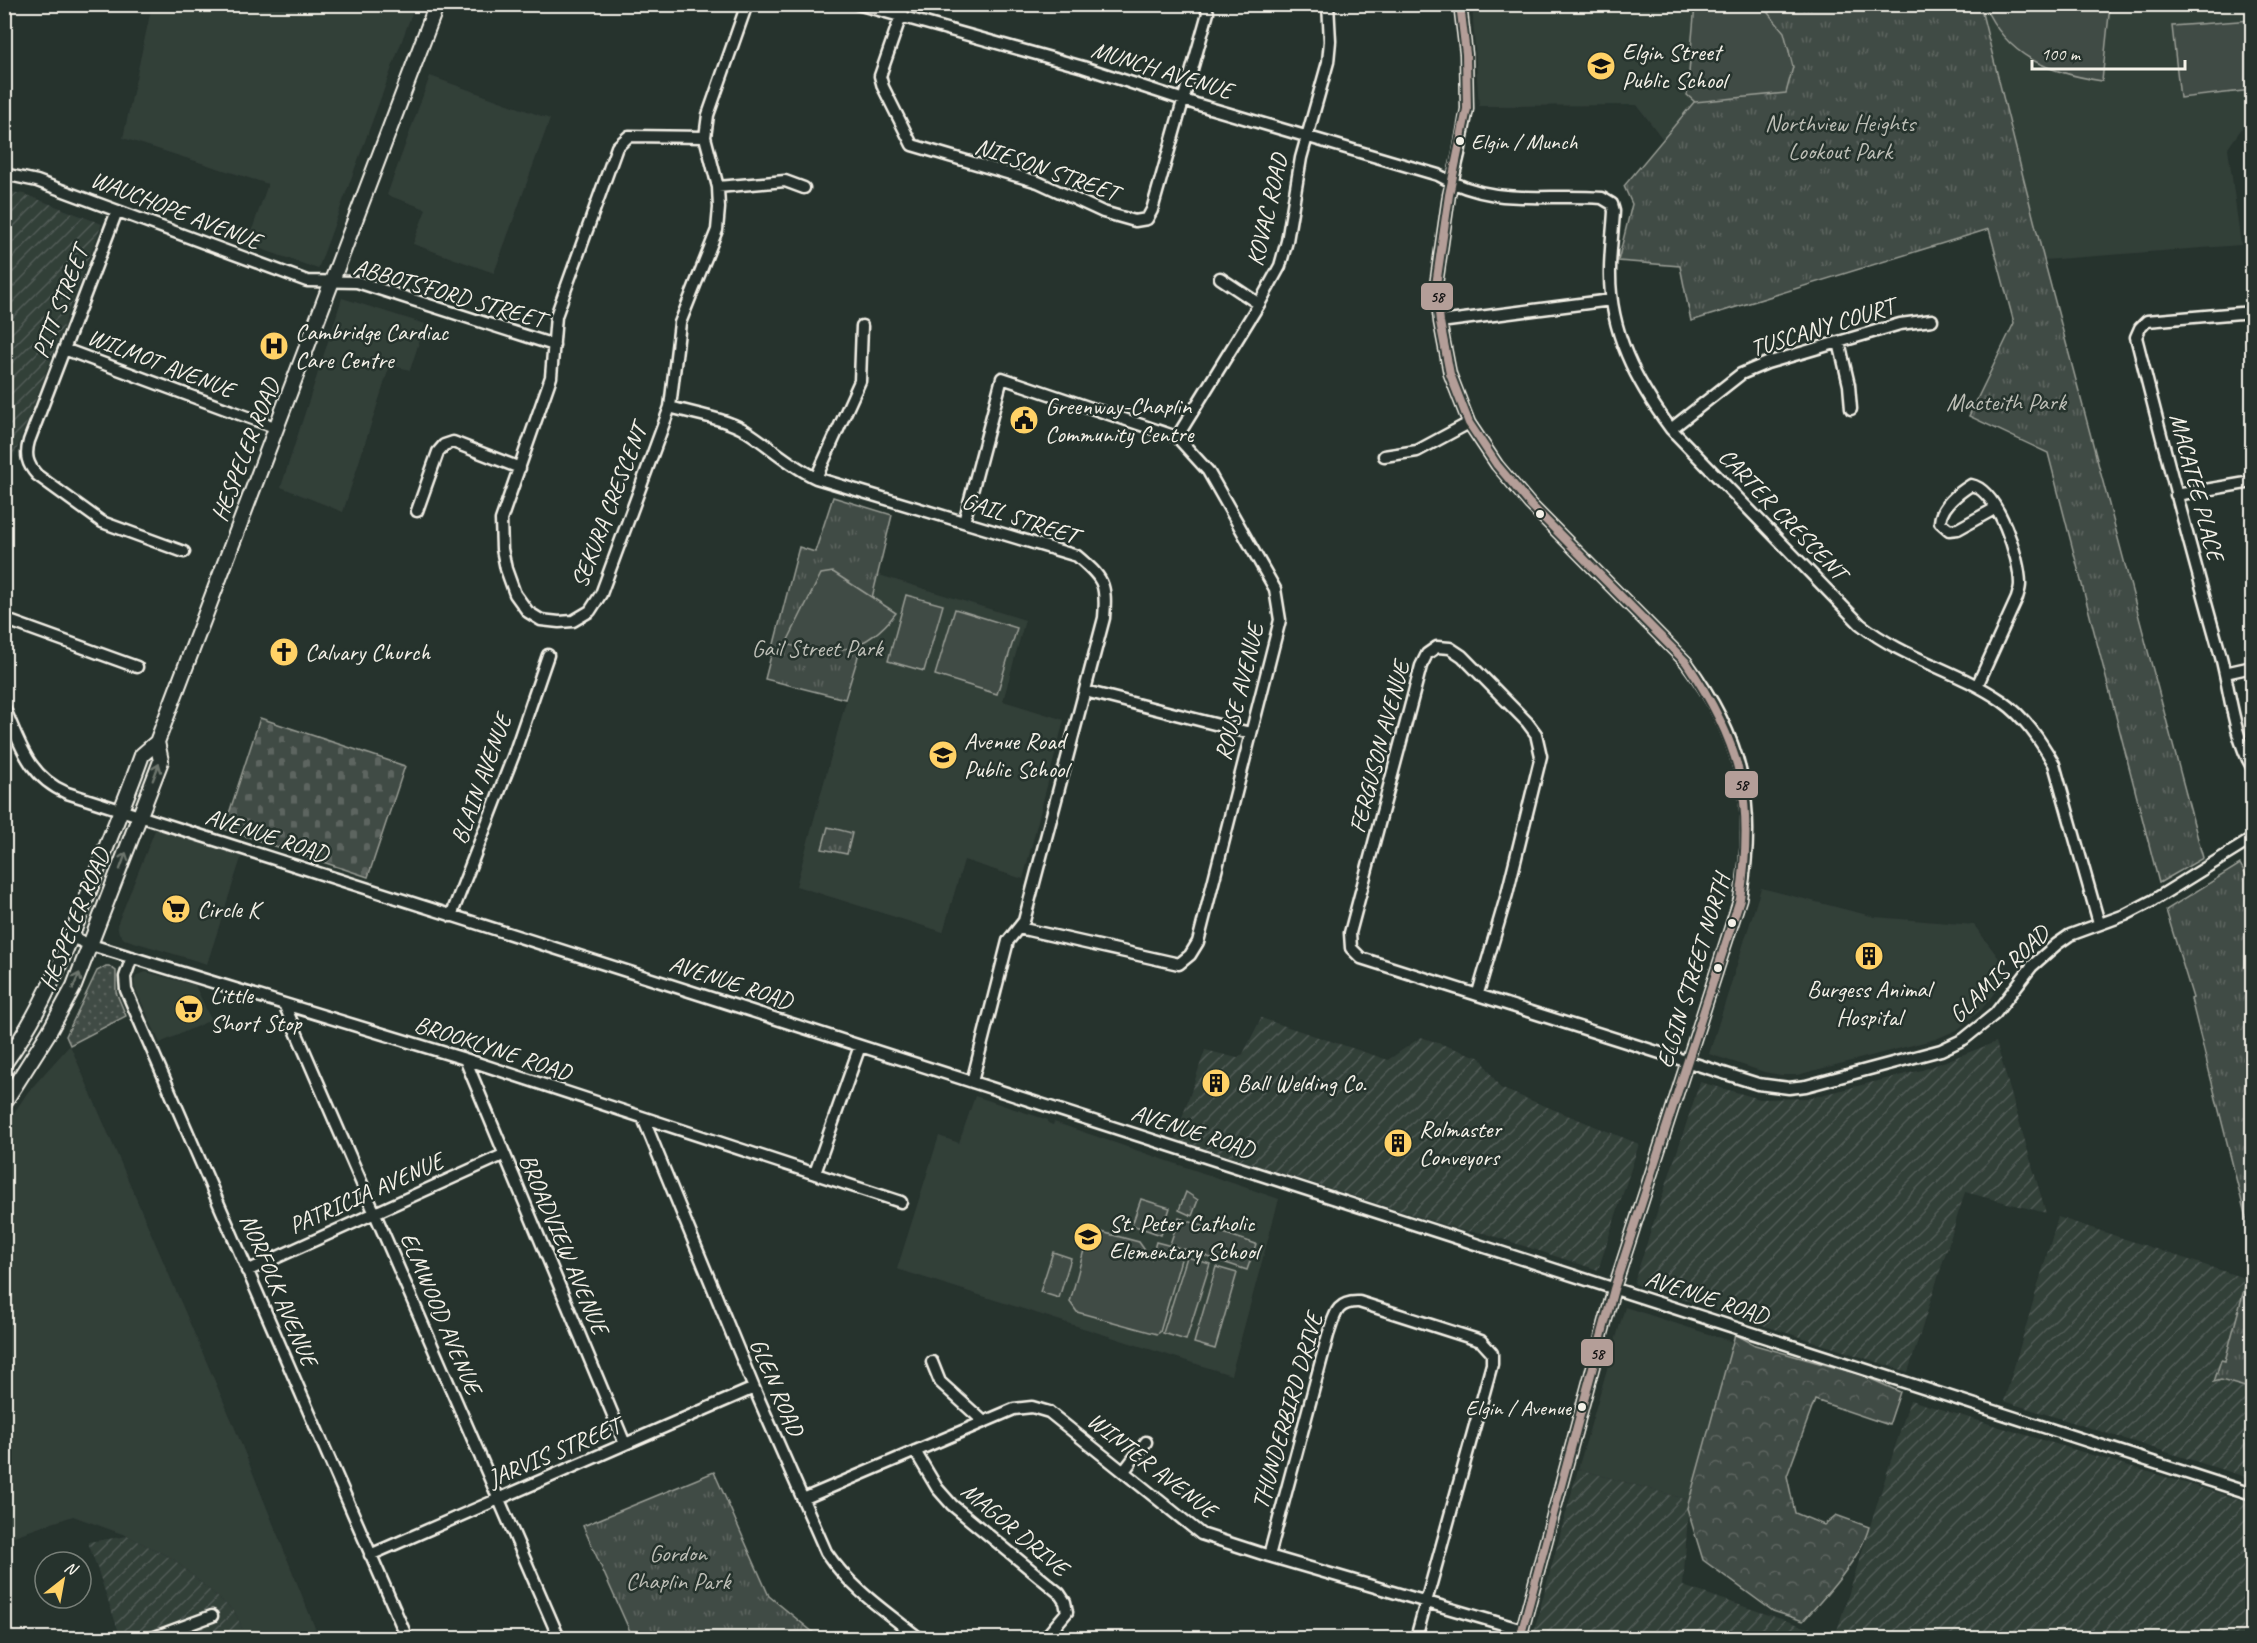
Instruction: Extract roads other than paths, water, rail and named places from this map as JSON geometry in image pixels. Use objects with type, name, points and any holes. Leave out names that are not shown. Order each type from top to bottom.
[{"type":"main road","name":"HESPELER ROAD","points":[[4,1064],[27,1030],[48,991],[72,937],[142,755],[157,742],[437,4]]},
{"type":"main road","name":"HESPELER ROAD","points":[[4,1103],[59,1015],[91,945],[161,761],[157,742]]},
{"type":"street","name":"SEKURA CRESCENT","points":[[705,137],[629,136],[617,147],[556,316],[551,377],[501,520],[502,549],[515,594],[528,612],[542,620],[573,621],[590,611],[601,594],[670,407],[680,323],[717,230],[718,187],[705,137],[708,115],[747,4]]},
{"type":"street","name":"MUNCH AVENUE","points":[[857,4],[1083,68],[1438,175],[1452,183]]},
{"type":"street","points":[[901,17],[905,4]]},
{"type":"street","points":[[1183,100],[1208,14],[1206,4]]},
{"type":"street","name":"KOVAC ROAD","points":[[1177,437],[1280,266],[1287,242],[1301,158],[1328,62],[1330,41],[1328,4]]},
{"type":"street","name":"ELGIN STREET NORTH","points":[[1460,4],[1466,54],[1467,96],[1463,134],[1452,183],[1436,285],[1450,374],[1470,423],[1497,465],[1530,504],[1686,662],[1716,706],[1737,754],[1746,795],[1748,826],[1745,873],[1740,899],[1614,1289],[1521,1634]]},
{"type":"street","name":"NIESON STREET","points":[[901,17],[880,76],[883,87],[912,145],[1038,182],[1103,212],[1135,221],[1147,219],[1152,210],[1183,100]]},
{"type":"street","name":"WAUCHOPE AVENUE","points":[[4,174],[37,181],[307,281],[333,282]]},
{"type":"street","points":[[718,187],[785,181],[804,188]]},
{"type":"street","name":"CARTER CRESCENT","points":[[1452,183],[1469,190],[1504,197],[1589,196],[1602,198],[1612,204],[1614,211],[1610,272],[1611,300],[1634,375],[1651,403],[1671,429],[1860,624],[1895,649],[1977,686],[2002,701],[2027,723],[2054,764],[2099,923]]},
{"type":"street","name":"PITT STREET","points":[[117,211],[26,450],[30,467],[37,475],[102,522],[184,552]]},
{"type":"street","points":[[1220,278],[1259,304]]},
{"type":"street","name":"ABBOTSFORD STREET","points":[[333,282],[357,282],[554,345]]},
{"type":"street","points":[[1440,322],[1611,300]]},
{"type":"street","name":"MACATEE PLACE","points":[[2253,312],[2147,321],[2140,328],[2136,338],[2225,673],[2242,746],[2253,767]]},
{"type":"street","name":"TUSCANY COURT","points":[[1671,429],[1741,374],[1767,363],[1900,324],[1932,320]]},
{"type":"street","points":[[816,478],[860,381],[862,326]]},
{"type":"street","points":[[1839,342],[1849,385],[1851,409]]},
{"type":"street","name":"WILMOT AVENUE","points":[[64,349],[278,428]]},
{"type":"street","name":"ROUSE AVENUE","points":[[964,522],[1002,378],[1177,437],[1208,471],[1275,589],[1280,620],[1198,942],[1190,955],[1179,964],[1019,928]]},
{"type":"street","name":"GAIL STREET","points":[[670,407],[732,424],[746,431],[795,468],[816,478],[1077,556],[1099,574],[1106,594],[1104,618],[1024,921],[1008,941],[972,1082]]},
{"type":"street","points":[[1384,456],[1417,451],[1470,423]]},
{"type":"street","points":[[417,510],[438,452],[444,445],[453,442],[520,468]]},
{"type":"street","points":[[2176,495],[2253,482]]},
{"type":"street","points":[[1977,686],[2017,598],[2020,586],[2014,558],[2004,525],[1996,508],[1983,490],[1971,485],[1942,509],[1940,522],[1949,530],[1958,529],[1996,508]]},
{"type":"street","points":[[4,619],[137,667]]},
{"type":"street","name":"FERGUSON AVENUE","points":[[1478,993],[1541,756],[1536,734],[1527,722],[1461,656],[1450,648],[1437,646],[1427,654],[1421,666],[1350,933],[1351,948],[1361,958],[1478,993],[1688,1062]]},
{"type":"street","name":"BLAIN AVENUE","points":[[452,916],[514,754],[548,655]]},
{"type":"street","points":[[2225,673],[2253,667]]},
{"type":"street","points":[[1085,691],[1250,733]]},
{"type":"street","name":"AVENUE ROAD","points":[[4,707],[25,756],[42,779],[53,787],[68,793],[2253,1494]]},
{"type":"street","name":"GLAMIS ROAD","points":[[1688,1062],[1768,1086],[1789,1088],[1806,1086],[1941,1050],[1964,1040],[1981,1027],[1995,1014],[2032,966],[2070,935],[2125,915],[2152,901],[2253,839]]},
{"type":"street","name":"BROOKLYNE ROAD","points":[[72,937],[91,945],[465,1059],[901,1202]]},
{"type":"street","name":"NORFOLK AVENUE","points":[[132,957],[125,977],[126,990],[407,1638]]},
{"type":"street","name":"ELMWOOD AVENUE","points":[[284,1004],[559,1638]]},
{"type":"street","points":[[814,1173],[860,1046]]},
{"type":"street","name":"BROADVIEW AVENUE","points":[[465,1059],[625,1444]]},
{"type":"street","name":"GLEN ROAD","points":[[643,1118],[754,1388],[826,1552],[837,1569],[854,1586],[919,1638]]},
{"type":"street","name":"PATRICIA AVENUE","points":[[247,1271],[503,1155]]},
{"type":"street","name":"THUNDERBIRD DRIVE","points":[[1269,1556],[1337,1308],[1347,1301],[1359,1302],[1481,1341],[1492,1353],[1492,1364],[1416,1638]]},
{"type":"street","points":[[932,1362],[940,1382],[984,1422]]},
{"type":"street","name":"JARVIS STREET","points":[[370,1555],[754,1388]]},
{"type":"street","name":"WINTER AVENUE","points":[[803,1499],[1014,1409],[1032,1407],[1049,1412],[1201,1534],[1521,1634]]},
{"type":"street","points":[[1124,1471],[1146,1442]]},
{"type":"street","name":"MAGOR DRIVE","points":[[915,1451],[937,1488],[952,1506],[1059,1593],[1065,1602],[1067,1612],[1045,1638]]},
{"type":"street","points":[[152,1638],[212,1616]]},
{"type":"place","name":"Elgin Street Public School","points":[[1601,66]]},
{"type":"place","name":"Elgin / Munch","points":[[1460,141]]},
{"type":"place","name":"Cambridge Cardiac Care Centre","points":[[274,346]]},
{"type":"place","name":"Greenway-Chaplin Community Centre","points":[[1024,420]]},
{"type":"place","name":"Calvary Church","points":[[284,652]]},
{"type":"place","name":"Avenue Road Public School","points":[[943,755]]},
{"type":"place","name":"Circle K","points":[[176,909]]},
{"type":"place","name":"Burgess Animal Hospital","points":[[1869,956]]},
{"type":"place","name":"Little Short Stop","points":[[189,1009]]},
{"type":"place","name":"Ball Welding Co.","points":[[1216,1083]]},
{"type":"place","name":"Rolmaster Conveyors","points":[[1398,1143]]},
{"type":"place","name":"St. Peter Catholic Elementary School","points":[[1088,1237]]},
{"type":"place","name":"Elgin / Avenue","points":[[1582,1407]]},
{"type":"park label","name":"Northview Heights Lookout Park","points":[[1840,137]]},
{"type":"park label","name":"Macteith Park","points":[[2006,402]]},
{"type":"park label","name":"Gail Street Park","points":[[817,648]]},
{"type":"park label","name":"Gordon Chaplin Park","points":[[678,1567]]}]
